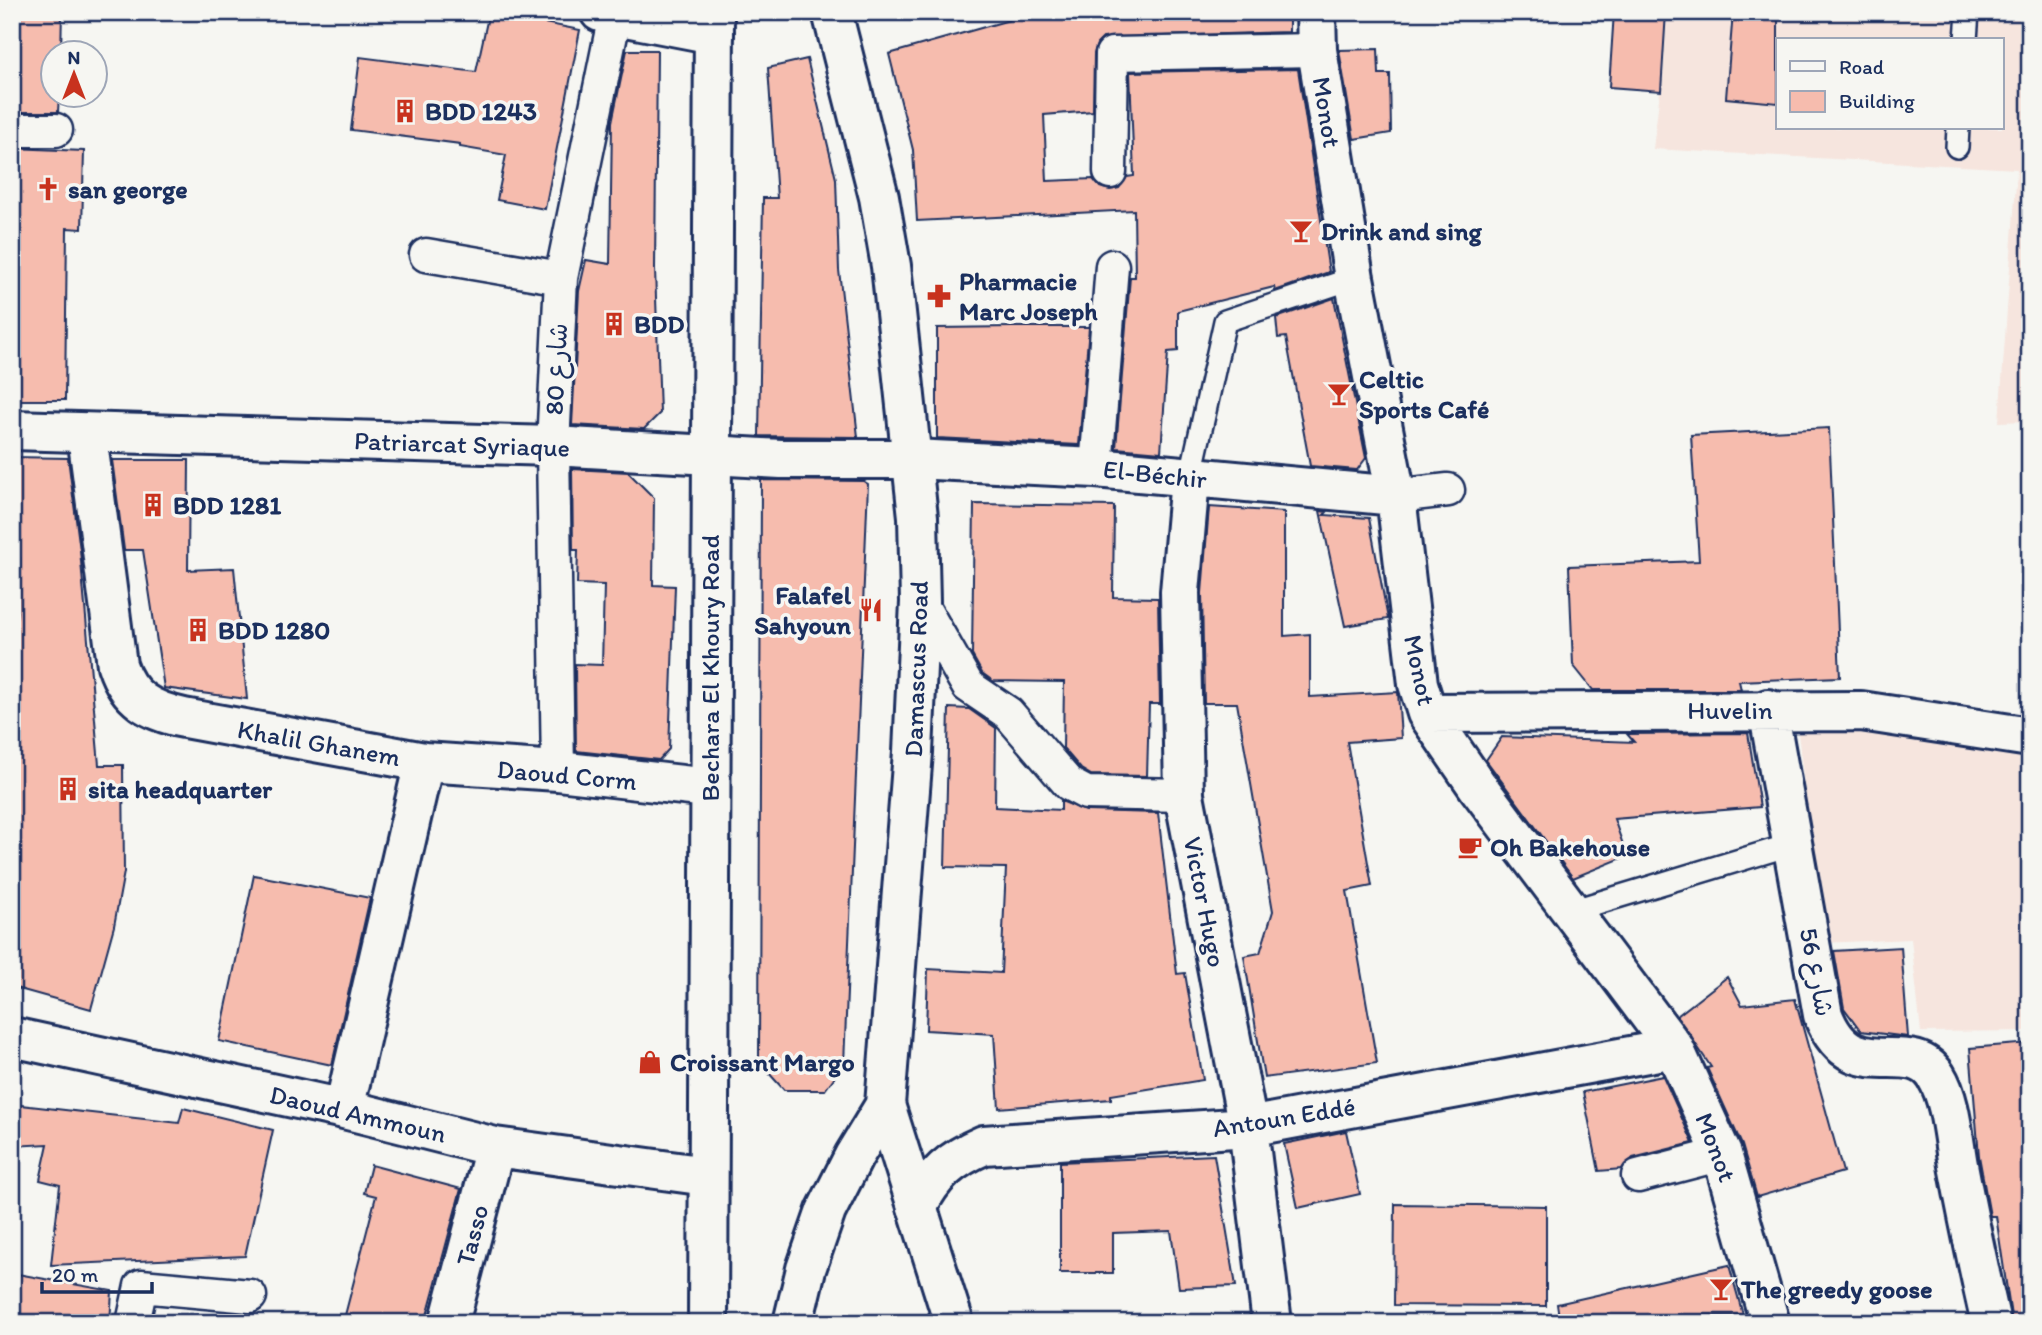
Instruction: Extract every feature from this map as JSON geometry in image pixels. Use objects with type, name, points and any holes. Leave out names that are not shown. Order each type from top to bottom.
[{"type":"street","name":"Damascus Road","points":[[832,12],[879,197],[901,340],[918,517],[920,602],[913,752],[886,1105],[954,1323]]},
{"type":"street","name":"Monot","points":[[1316,12],[1317,50],[1354,278],[1396,496],[1418,684],[1427,713],[1478,787],[1674,1048],[1722,1154],[1770,1323]]},
{"type":"street","points":[[608,14],[714,23]]},
{"type":"street","name":"شارع 80","points":[[558,771],[553,446],[561,278],[608,14]]},
{"type":"street","name":"Bechara El Khoury Road","points":[[708,1323],[714,23]]},
{"type":"street","points":[[1110,172],[1112,54],[1317,50]]},
{"type":"street","points":[[12,130],[56,130]]},
{"type":"street","points":[[426,255],[561,278]]},
{"type":"street","points":[[1096,468],[1112,265]]},
{"type":"street","name":"Patriarcat Syriaque","points":[[12,430],[87,435],[553,446],[781,459],[912,459]]},
{"type":"street","name":"Khalil Ghanem","points":[[87,435],[117,665],[127,687],[138,702],[172,716],[424,762],[344,1109]]},
{"type":"street","name":"El-Béchir","points":[[912,459],[1096,468],[1190,479],[1396,496]]},
{"type":"street","name":"Victor Hugo","points":[[1190,479],[1180,592],[1184,795],[1248,1126],[1272,1323]]},
{"type":"street","points":[[1396,496],[1448,490]]},
{"type":"street","points":[[920,602],[968,686],[1007,713],[1069,784],[1086,793],[1184,795]]},
{"type":"street","name":"Huvelin","points":[[1427,713],[1768,709],[1861,711],[2030,737]]},
{"type":"street","name":"شارع 56","points":[[1768,709],[1823,1015],[1831,1037],[1841,1047],[1858,1055],[1915,1062],[1928,1068],[1941,1087],[1991,1323]]},
{"type":"street","name":"Daoud Corm","points":[[424,762],[558,771],[709,788]]},
{"type":"street","name":"Daoud Ammoun","points":[[12,1037],[344,1109],[495,1147],[707,1176]]},
{"type":"street","name":"Antoun Eddé","points":[[917,1207],[928,1185],[943,1168],[962,1154],[984,1145],[1248,1126],[1674,1048]]},
{"type":"street","points":[[793,1323],[806,1269],[826,1211],[854,1156],[886,1105]]},
{"type":"street","name":"Tasso","points":[[449,1323],[495,1147]]},
{"type":"street","points":[[1638,1175],[1722,1154]]},
{"type":"street","points":[[133,1323],[141,1286],[250,1296]]},
{"type":"lane","points":[[1966,38],[1968,12]]},
{"type":"lane","points":[[1190,479],[1224,321],[1354,278]]},
{"type":"lane","points":[[1571,911],[1793,844]]},
{"type":"shaded area","points":[[1614,12],[2030,12],[2030,421],[1999,422],[2017,169],[1653,149],[1660,91],[1609,87]]},
{"type":"shaded area","points":[[1860,731],[2018,751],[2030,843],[2030,1031],[1921,1032],[1911,939],[1823,943],[1798,733]]},
{"type":"building","points":[[12,12],[62,12],[61,38],[38,38],[38,108],[58,108],[58,112],[12,112]]},
{"type":"building","points":[[489,12],[580,30],[545,209],[497,200],[506,155],[460,147],[460,144],[351,130],[360,57],[476,72]]},
{"type":"building","points":[[1019,12],[1289,12],[1289,32],[1103,38],[1097,44],[1094,54],[1093,111],[1044,115],[1047,181],[1093,179],[1100,187],[1110,190],[1119,188],[1127,177],[1134,176],[1130,72],[1298,69],[1329,272],[1275,291],[1274,287],[1178,311],[1178,351],[1168,352],[1161,452],[1116,448],[1130,277],[1135,277],[1134,210],[917,221],[913,150],[889,54],[1020,17]]},
{"type":"building","points":[[1614,12],[1666,12],[1661,91],[1609,87]]},
{"type":"building","points":[[1733,12],[1778,15],[1776,103],[1726,98]]},
{"type":"building","points":[[1378,49],[1379,74],[1390,74],[1391,133],[1354,139],[1339,50]]},
{"type":"building","points":[[627,50],[657,50],[655,269],[660,413],[644,429],[572,425],[579,291],[586,260],[610,264],[612,122]]},
{"type":"building","points":[[807,59],[836,179],[839,270],[858,437],[759,436],[763,198],[777,198],[768,68]]},
{"type":"building","points":[[12,148],[84,151],[82,229],[67,228],[65,400],[12,400]]},
{"type":"building","points":[[1334,298],[1366,458],[1357,470],[1310,466],[1286,337],[1278,338],[1276,318]]},
{"type":"building","points":[[1089,327],[1079,445],[937,438],[937,328]]},
{"type":"building","points":[[1829,428],[1840,677],[1739,681],[1741,690],[1593,690],[1573,665],[1569,566],[1699,561],[1691,435]]},
{"type":"building","points":[[12,457],[68,458],[80,550],[99,765],[123,765],[124,872],[114,926],[91,1009],[12,987],[12,721],[20,558],[12,556]]},
{"type":"building","points":[[112,460],[189,460],[188,570],[234,568],[247,699],[164,688],[143,550],[124,550]]},
{"type":"building","points":[[572,469],[628,472],[654,498],[653,585],[675,586],[669,749],[659,760],[576,751],[575,664],[602,665],[604,585],[577,584],[578,550],[573,550]]},
{"type":"building","points":[[761,480],[863,481],[868,484],[844,1064],[825,1090],[784,1090],[759,1062]]},
{"type":"building","points":[[974,504],[1114,506],[1113,597],[1158,598],[1160,704],[1149,704],[1147,776],[1091,775],[1081,769],[1063,748],[1064,682],[993,681],[982,673],[972,655]]},
{"type":"building","points":[[1209,507],[1284,512],[1284,636],[1310,634],[1310,697],[1398,692],[1401,738],[1347,742],[1372,886],[1347,891],[1377,1063],[1264,1078],[1244,956],[1260,953],[1273,911],[1237,703],[1204,703],[1202,593]]},
{"type":"building","points":[[1320,511],[1327,512],[1324,515],[1369,518],[1388,619],[1345,626]]},
{"type":"building","points":[[949,708],[969,709],[996,728],[995,807],[1061,810],[1061,801],[1086,811],[1158,813],[1177,974],[1185,973],[1203,1080],[1111,1095],[1111,1099],[999,1108],[994,1034],[926,1030],[928,969],[1001,973],[1006,868],[945,867]]},
{"type":"building","points":[[1748,733],[1760,807],[1614,819],[1627,856],[1573,878],[1486,760],[1502,737],[1634,742],[1627,734]]},
{"type":"building","points":[[254,875],[370,898],[332,1065],[219,1041]]},
{"type":"building","points":[[1901,947],[1908,1037],[1861,1031],[1844,1008],[1834,951]]},
{"type":"building","points":[[1727,977],[1742,1005],[1795,999],[1843,1172],[1757,1197],[1742,1145],[1707,1068],[1711,1067],[1677,1016]]},
{"type":"building","points":[[2030,1043],[2030,1323],[2012,1323],[1996,1216],[1990,1216],[1979,1156],[1970,1048]]},
{"type":"building","points":[[1663,1076],[1693,1143],[1633,1158],[1622,1169],[1599,1171],[1583,1092]]},
{"type":"building","points":[[12,1104],[179,1123],[183,1108],[273,1130],[245,1256],[51,1265],[60,1185],[40,1180],[48,1144],[12,1146]]},
{"type":"building","points":[[1346,1131],[1360,1194],[1298,1208],[1284,1144]]},
{"type":"building","points":[[1214,1155],[1236,1286],[1179,1288],[1171,1231],[1113,1233],[1113,1273],[1060,1273],[1060,1162]]},
{"type":"building","points":[[371,1165],[461,1189],[425,1323],[343,1323],[376,1196],[364,1193]]},
{"type":"building","points":[[1395,1204],[1546,1206],[1546,1306],[1394,1305]]},
{"type":"building","points":[[1729,1265],[1743,1315],[1559,1317],[1557,1304]]},
{"type":"building","points":[[12,1273],[112,1291],[110,1323],[12,1323]]},
{"type":"place","name":"BDD 1243","points":[[405,111]]},
{"type":"place","name":"san george","points":[[48,189]]},
{"type":"place","name":"Drink and sing","points":[[1301,231]]},
{"type":"place","name":"Pharmacie Marc Joseph","points":[[939,296]]},
{"type":"place","name":"BDD","points":[[614,324]]},
{"type":"place","name":"Celtic Sports Café","points":[[1339,394]]},
{"type":"place","name":"BDD 1281","points":[[153,505]]},
{"type":"place","name":"Falafel Sahyoun","points":[[871,610]]},
{"type":"place","name":"BDD 1280","points":[[198,630]]},
{"type":"place","name":"sita headquarter","points":[[68,789]]},
{"type":"place","name":"Oh Bakehouse","points":[[1470,847]]},
{"type":"place","name":"Croissant Margo","points":[[650,1062]]},
{"type":"place","name":"The greedy goose","points":[[1721,1289]]}]
